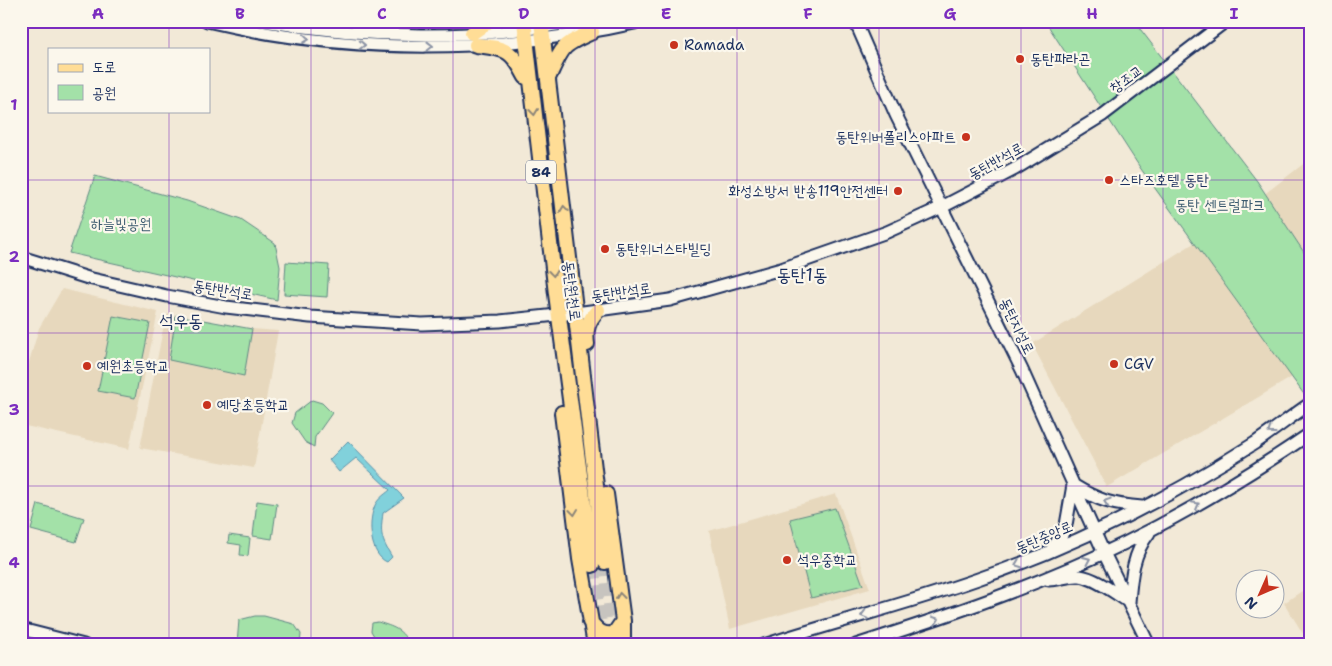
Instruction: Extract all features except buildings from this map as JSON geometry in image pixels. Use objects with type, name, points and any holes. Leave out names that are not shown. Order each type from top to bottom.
[{"type":"main road","points":[[489,21],[471,39],[507,50],[518,61],[531,88],[539,86],[550,92]]},
{"type":"main road","points":[[548,76],[563,47],[596,28]]},
{"type":"main road","name":"동탄원천로","points":[[525,30],[558,315],[599,563],[576,313],[542,29]]},
{"type":"main road","points":[[598,310],[588,322],[585,334],[592,374],[623,633],[632,645]]},
{"type":"main road","points":[[562,342],[558,380],[591,636],[600,632],[606,635],[623,633]]},
{"type":"main road","points":[[579,342],[592,374]]},
{"type":"street","points":[[207,21],[239,25],[298,39],[342,37]]},
{"type":"street","points":[[264,21],[392,46],[471,39],[525,30],[596,28],[644,21]]},
{"type":"street","points":[[542,29],[578,21]]},
{"type":"street","name":"동탄지성로","points":[[855,21],[896,115],[1022,370],[1073,485],[1149,645]]},
{"type":"street","name":"창조교","points":[[1102,115],[1168,67],[1226,21]]},
{"type":"street","name":"동탄반석로","points":[[21,257],[88,278],[167,296],[226,307],[310,317],[422,324],[500,321],[576,313],[670,300],[781,269],[887,232],[942,207],[1015,169],[1102,115]]},
{"type":"street","name":"동탄중앙로","points":[[764,645],[962,585],[1049,552],[1144,507],[1201,476],[1257,442],[1311,403]]},
{"type":"street","points":[[856,645],[978,605],[1104,552],[1153,529],[1233,484],[1311,433]]},
{"type":"street","points":[[1049,552],[1064,530],[1073,485],[1089,495],[1108,503],[1144,507]]},
{"type":"street","points":[[1042,579],[1056,580],[1080,576],[1101,584],[1129,602],[1135,559],[1140,544],[1153,529]]},
{"type":"street","points":[[21,629],[84,645]]},
{"type":"shaded area","points":[[1311,158],[1311,363],[1299,373],[1107,487],[1032,344],[1231,220]]},
{"type":"shaded area","name":"예원초등학교","points":[[62,289],[158,312],[129,449],[21,425],[21,389],[39,328]]},
{"type":"shaded area","name":"예당초등학교","points":[[168,314],[252,329],[278,331],[254,468],[140,448],[163,329]]},
{"type":"shaded area","name":"석우중학교","points":[[836,494],[870,589],[730,629],[709,531]]},
{"type":"shaded area","points":[[1311,585],[1311,645],[1310,645],[1284,603]]},
{"type":"green space","name":"동탄 센트럴파크","points":[[1045,21],[1134,21],[1257,181],[1311,263],[1311,404],[1141,169]]},
{"type":"green space","name":"하늘빛공원","points":[[95,176],[187,201],[241,220],[275,243],[280,267],[277,300],[69,253]]},
{"type":"green space","points":[[286,262],[329,265],[327,297],[284,294]]},
{"type":"green space","points":[[176,315],[252,329],[244,376],[169,360]]},
{"type":"green space","points":[[113,316],[150,323],[135,398],[98,391]]},
{"type":"green space","points":[[312,400],[322,403],[332,413],[315,437],[314,447],[305,442],[292,423],[295,413]]},
{"type":"green space","points":[[257,501],[277,504],[272,539],[253,536]]},
{"type":"green space","points":[[38,504],[84,518],[76,542],[31,530]]},
{"type":"green space","points":[[835,508],[863,585],[811,598],[790,519]]},
{"type":"green space","points":[[229,535],[250,538],[248,556],[240,555],[241,545],[228,543]]},
{"type":"green space","points":[[264,616],[294,624],[301,634],[300,645],[237,644],[239,620]]},
{"type":"green space","points":[[378,622],[401,632],[409,645],[379,644],[371,631],[372,623]]},
{"type":"water","points":[[348,441],[404,498],[383,513],[382,536],[392,557],[387,562],[381,558],[374,546],[371,522],[376,503],[390,490],[356,458],[339,472],[329,460]]},
{"type":"tunnel","points":[[605,562],[615,645]]},
{"type":"tunnel","points":[[592,565],[603,645]]},
{"type":"place","name":"Ramada","points":[[674,45]]},
{"type":"place","name":"동탄파라곤","points":[[1020,59]]},
{"type":"place","name":"동탄위버폴리스아파트","points":[[966,137]]},
{"type":"place","name":"스타즈호텔 동탄","points":[[1109,180]]},
{"type":"place","name":"화성소방서 반송119안전센터","points":[[898,191]]},
{"type":"place","name":"동탄위너스타빌딩","points":[[605,249]]},
{"type":"place","name":"CGV","points":[[1114,364]]},
{"type":"place","name":"예원초등학교","points":[[87,366]]},
{"type":"place","name":"예당초등학교","points":[[207,405]]},
{"type":"place","name":"석우중학교","points":[[787,560]]},
{"type":"district","name":"동탄1동","points":[[802,275]]},
{"type":"district","name":"석우동","points":[[181,321]]}]
